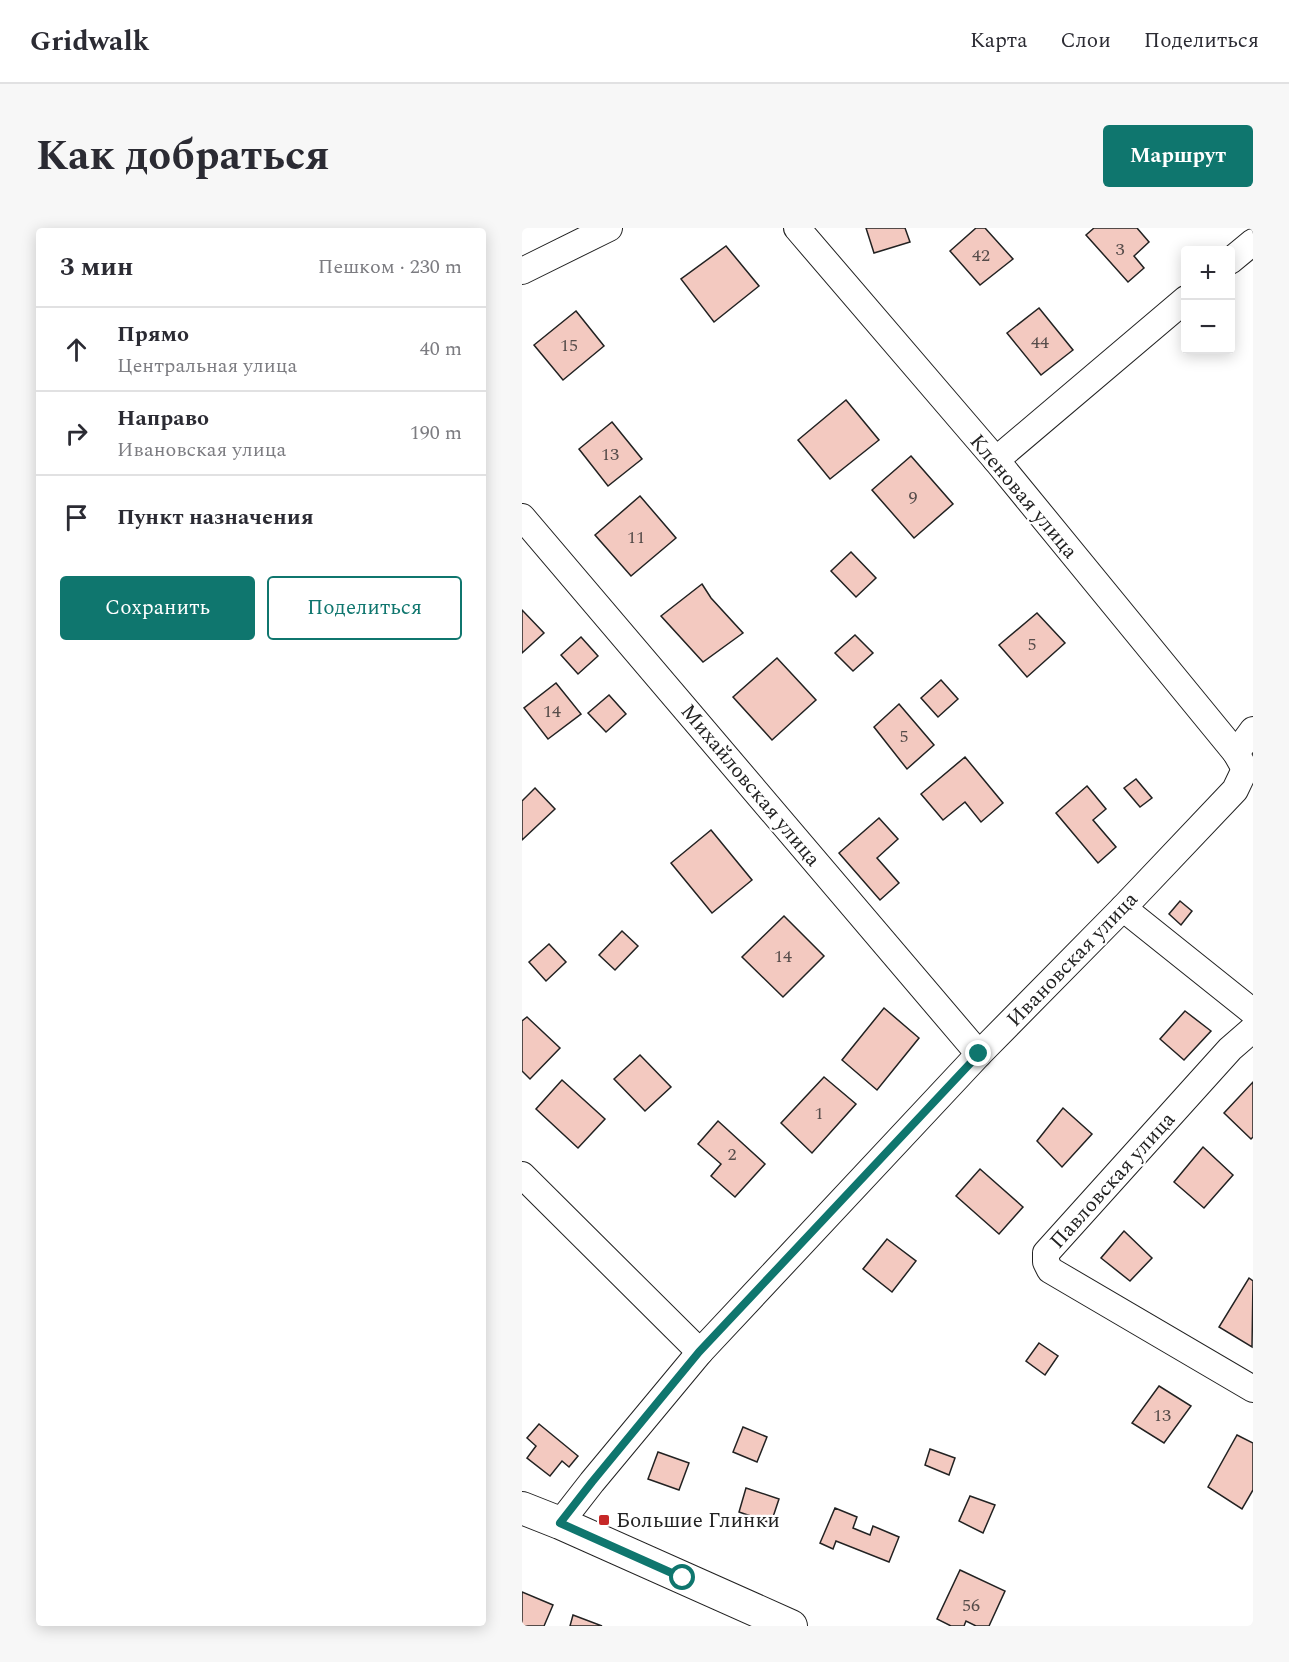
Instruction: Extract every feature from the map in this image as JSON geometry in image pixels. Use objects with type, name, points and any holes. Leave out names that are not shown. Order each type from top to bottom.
[{"type":"main road","points":[[522,1508],[560,1523],[774,1623]]},
{"type":"street","points":[[522,271],[609,228]]},
{"type":"street","name":"Кленовая улица","points":[[797,228],[996,460],[1245,763]]},
{"type":"street","points":[[1235,257],[1253,242]]},
{"type":"street","points":[[996,460],[1184,300]]},
{"type":"street","name":"Михайловская улица","points":[[522,517],[979,1054]]},
{"type":"street","name":"Ивановская улица","points":[[560,1523],[699,1352],[979,1054],[1235,790],[1245,763],[1253,730]]},
{"type":"street","points":[[1123,908],[1253,1012]]},
{"type":"street","name":"Павловская улица","points":[[1253,1029],[1230,1049],[1046,1253],[1046,1262],[1050,1270],[1253,1389]]},
{"type":"street","points":[[522,1175],[699,1352]]},
{"type":"building","points":[[866,228],[905,228],[910,242],[874,253]]},
{"type":"building","points":[[976,228],[985,228],[1013,259],[980,285],[950,251]]},
{"type":"building","points":[[1094,228],[1137,228],[1149,242],[1134,256],[1144,268],[1128,282],[1086,235]]},
{"type":"building","points":[[726,246],[759,286],[714,322],[681,279]]},
{"type":"building","points":[[1039,308],[1073,350],[1041,375],[1007,333]]},
{"type":"building","points":[[576,311],[604,346],[563,380],[534,345]]},
{"type":"building","points":[[846,400],[879,440],[830,479],[798,440]]},
{"type":"building","points":[[612,422],[642,459],[608,486],[579,449]]},
{"type":"building","points":[[911,456],[953,504],[914,538],[872,490]]},
{"type":"building","points":[[640,496],[676,538],[631,576],[595,535]]},
{"type":"building","points":[[851,552],[876,578],[856,597],[831,571]]},
{"type":"building","points":[[702,584],[711,598],[743,633],[703,662],[661,616]]},
{"type":"building","points":[[522,610],[544,633],[522,653]]},
{"type":"building","points":[[1037,613],[1065,643],[1027,677],[999,645]]},
{"type":"building","points":[[855,635],[873,653],[853,671],[835,653]]},
{"type":"building","points":[[581,637],[598,656],[578,674],[561,655]]},
{"type":"building","points":[[777,658],[816,700],[772,740],[733,697]]},
{"type":"building","points":[[941,680],[958,699],[938,717],[921,698]]},
{"type":"building","points":[[556,683],[581,714],[548,739],[524,708]]},
{"type":"building","points":[[609,695],[626,714],[606,732],[588,713]]},
{"type":"building","points":[[899,704],[934,745],[907,769],[874,727]]},
{"type":"building","points":[[965,757],[1003,803],[981,822],[965,802],[943,820],[921,794]]},
{"type":"building","points":[[1136,779],[1152,798],[1140,807],[1124,788]]},
{"type":"building","points":[[1087,786],[1106,809],[1093,820],[1116,847],[1098,863],[1056,813]]},
{"type":"building","points":[[535,788],[555,809],[522,840],[522,801]]},
{"type":"building","points":[[879,818],[898,839],[877,858],[899,883],[880,900],[839,853]]},
{"type":"building","points":[[711,830],[752,880],[712,913],[671,863]]},
{"type":"building","points":[[1180,901],[1192,911],[1181,925],[1169,914]]},
{"type":"building","points":[[784,916],[824,956],[783,997],[742,957]]},
{"type":"building","points":[[622,931],[638,946],[615,970],[599,955]]},
{"type":"building","points":[[549,944],[566,962],[546,981],[529,962]]},
{"type":"building","points":[[884,1008],[919,1038],[877,1090],[842,1060]]},
{"type":"building","points":[[1185,1011],[1211,1031],[1184,1060],[1160,1039]]},
{"type":"building","points":[[527,1017],[560,1048],[530,1079],[522,1071],[522,1021]]},
{"type":"building","points":[[640,1055],[671,1087],[645,1111],[614,1079]]},
{"type":"building","points":[[824,1077],[856,1104],[812,1153],[781,1123]]},
{"type":"building","points":[[562,1080],[605,1119],[578,1148],[536,1109]]},
{"type":"building","points":[[1253,1082],[1253,1137],[1251,1139],[1224,1113]]},
{"type":"building","points":[[1063,1108],[1092,1134],[1062,1167],[1037,1141]]},
{"type":"building","points":[[718,1121],[765,1164],[735,1197],[711,1176],[721,1164],[698,1144]]},
{"type":"building","points":[[1203,1147],[1233,1175],[1204,1208],[1174,1182]]},
{"type":"building","points":[[980,1169],[1023,1207],[999,1234],[956,1196]]},
{"type":"building","points":[[1124,1231],[1152,1258],[1130,1281],[1101,1258]]},
{"type":"building","points":[[887,1239],[916,1261],[892,1292],[863,1269]]},
{"type":"building","points":[[1249,1278],[1253,1281],[1252,1347],[1219,1327]]},
{"type":"building","points":[[1039,1343],[1058,1356],[1045,1375],[1026,1361]]},
{"type":"building","points":[[1159,1386],[1191,1406],[1164,1443],[1132,1423]]},
{"type":"building","points":[[539,1424],[578,1456],[569,1467],[562,1461],[550,1476],[527,1458],[536,1446],[527,1438]]},
{"type":"building","points":[[743,1427],[767,1437],[757,1462],[733,1452]]},
{"type":"building","points":[[1237,1435],[1253,1443],[1253,1490],[1242,1509],[1208,1487]]},
{"type":"building","points":[[930,1449],[955,1458],[949,1475],[925,1465]]},
{"type":"building","points":[[658,1452],[689,1463],[679,1490],[648,1479]]},
{"type":"building","points":[[746,1488],[779,1499],[771,1523],[739,1512]]},
{"type":"building","points":[[970,1496],[995,1505],[983,1533],[959,1521]]},
{"type":"building","points":[[835,1508],[857,1517],[853,1528],[870,1535],[873,1526],[899,1537],[889,1562],[836,1541],[833,1549],[820,1543]]},
{"type":"building","points":[[960,1570],[1005,1591],[989,1626],[976,1626],[966,1621],[964,1626],[951,1626],[937,1619]]},
{"type":"building","points":[[522,1592],[553,1605],[544,1626],[522,1626]]},
{"type":"building","points":[[573,1615],[602,1626],[570,1626]]},
{"type":"place","name":"Большие Глинки","points":[[604,1520]]},
{"type":"route","points":[[683,1578],[560,1523],[699,1352],[979,1054]]}]
